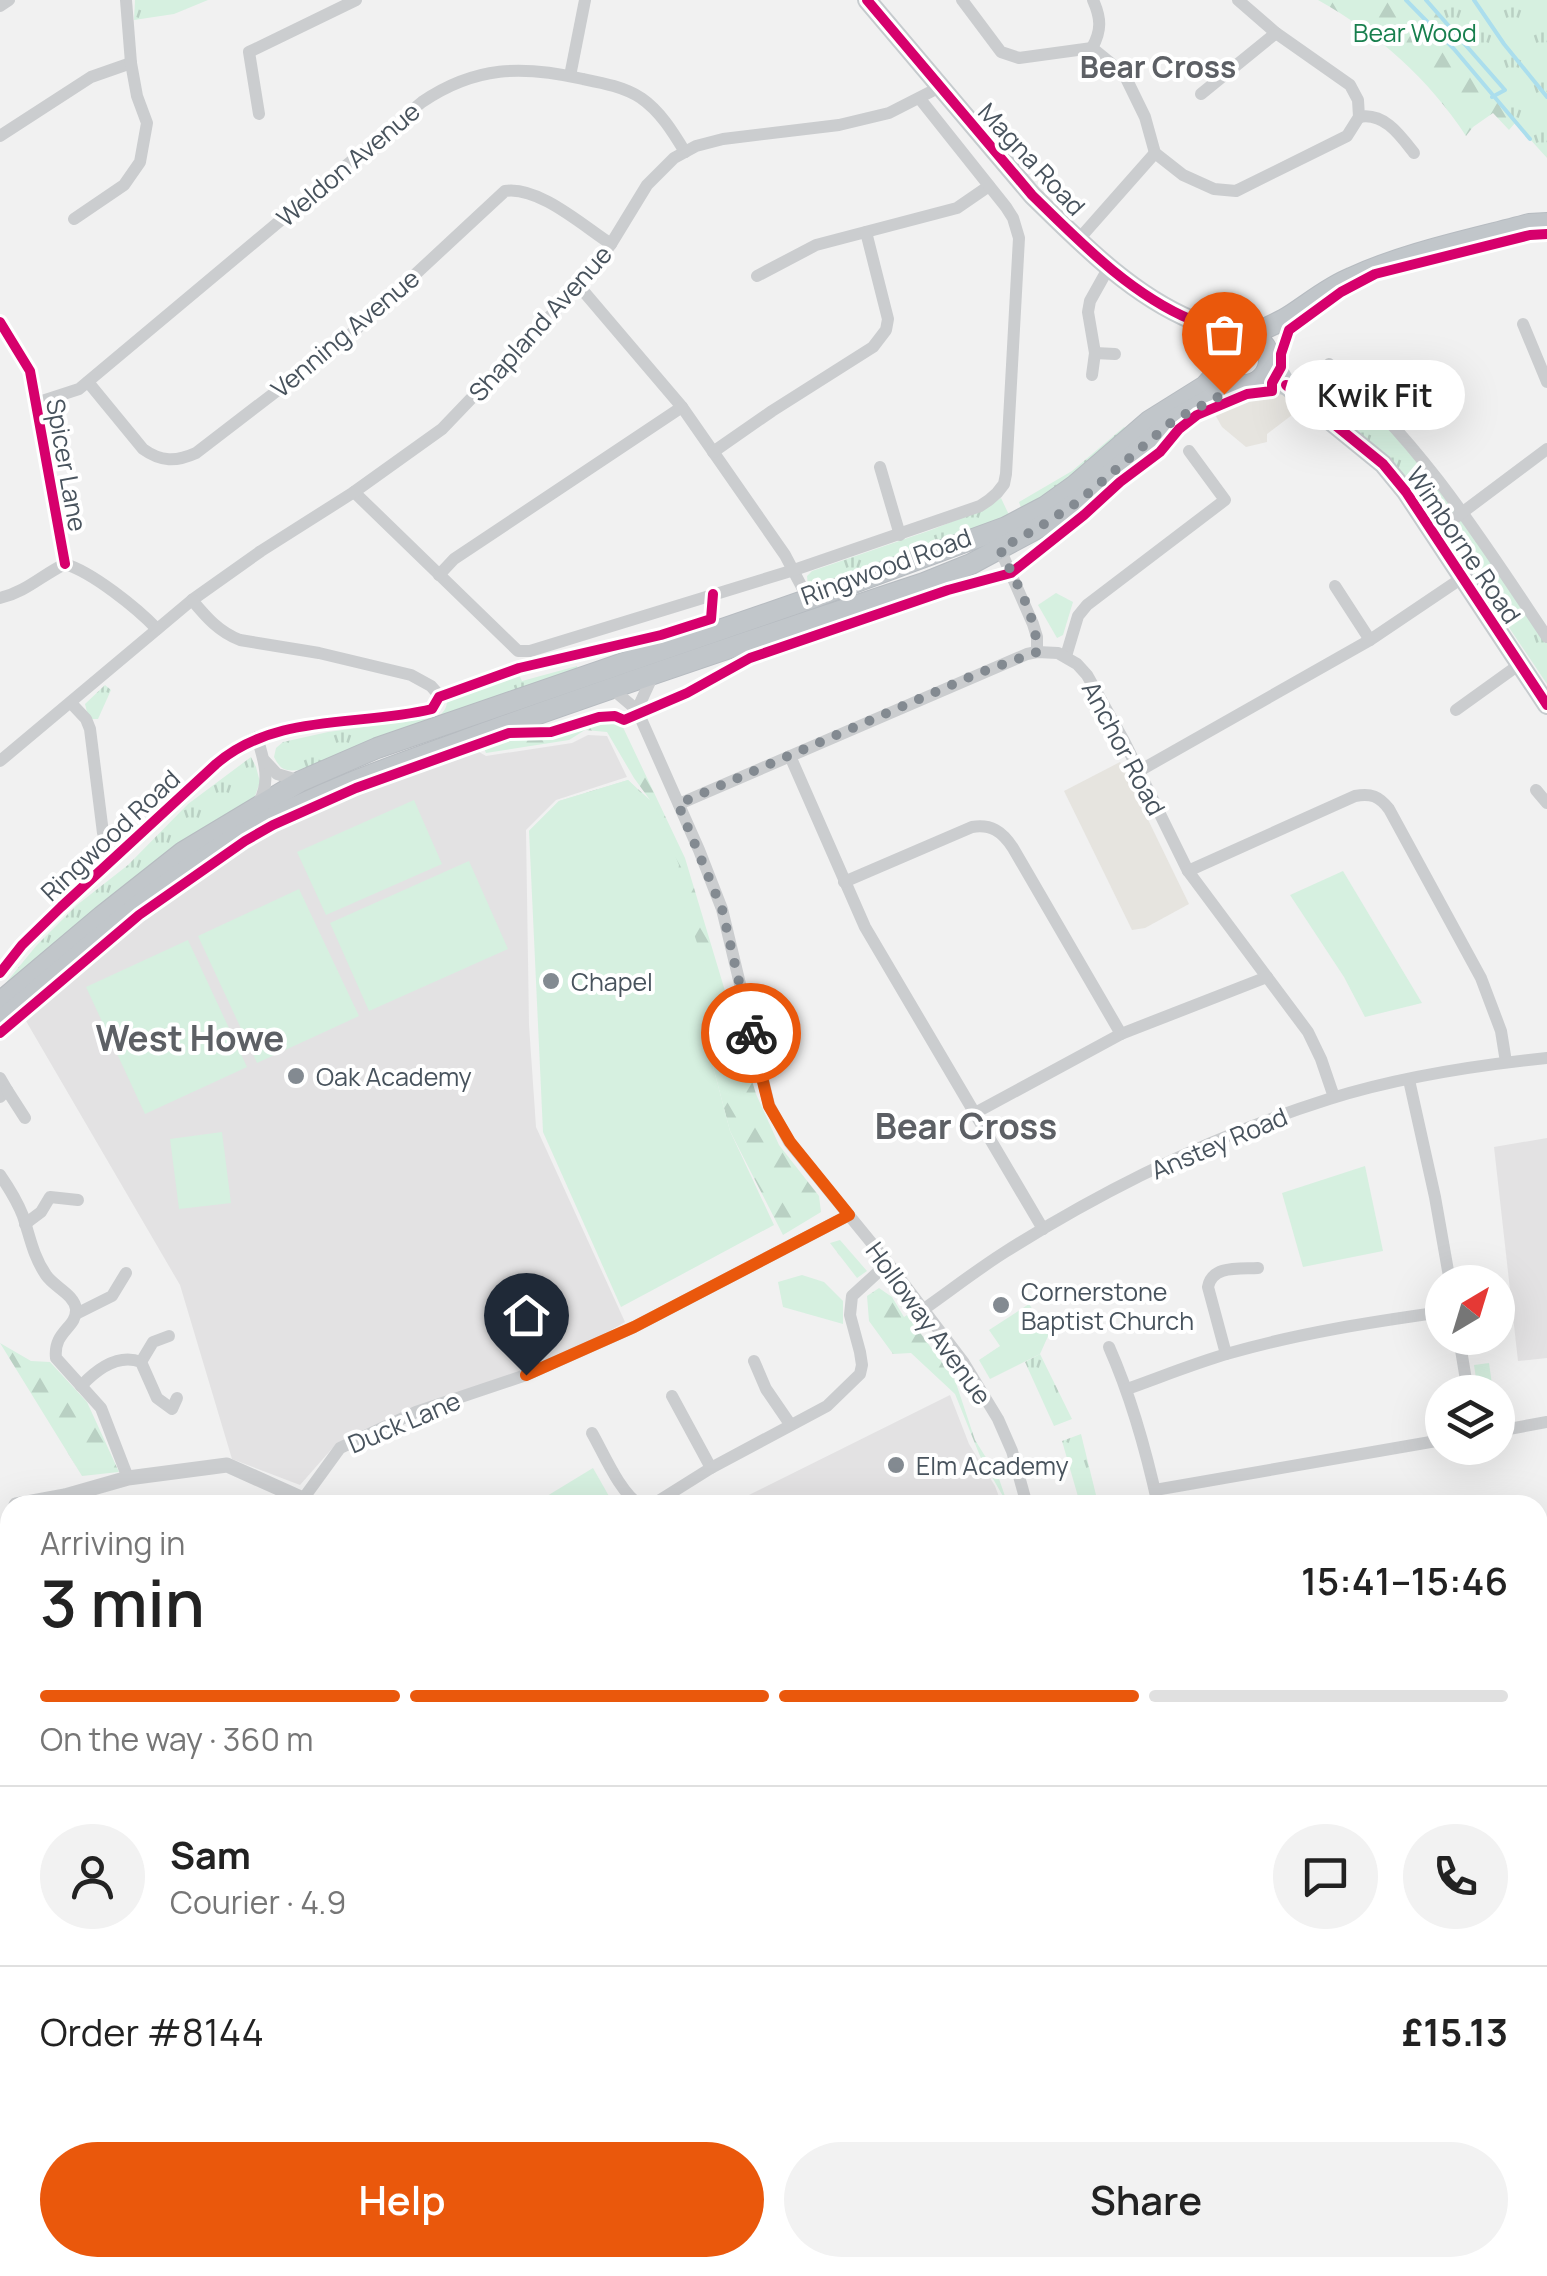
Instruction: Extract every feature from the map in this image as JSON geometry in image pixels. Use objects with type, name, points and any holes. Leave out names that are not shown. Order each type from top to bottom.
[{"type":"highway","points":[[1255,343],[1269,366],[1263,377],[1248,383],[1225,376],[1220,358],[1224,346],[1255,343],[1307,302],[1342,282],[1416,254],[1529,224],[1547,223]]},
{"type":"highway","name":"Ringwood Road","points":[[0,1002],[183,852],[301,781],[377,748],[1006,526],[1046,506],[1108,459],[1148,421],[1205,386],[1220,358]]},
{"type":"highway","name":"Ringwood Road","points":[[0,1020],[142,903],[204,858],[298,804],[368,774],[924,583],[1038,528],[1078,502],[1174,420],[1248,383]]},
{"type":"main road","name":"Magna Road","points":[[867,0],[1032,196],[1109,267],[1191,320],[1255,343]]},
{"type":"main road","name":"Magna Road","points":[[1191,320],[1220,358]]},
{"type":"main road","name":"Wimborne Road","points":[[1255,343],[1286,385],[1384,464],[1435,533],[1547,705]]},
{"type":"main road","name":"Wimborne Road","points":[[1248,383],[1286,385]]},
{"type":"street","points":[[0,6],[8,0]]},
{"type":"street","points":[[74,219],[124,184],[140,162],[147,124],[131,63],[126,0]]},
{"type":"street","points":[[259,114],[249,52],[356,0]]},
{"type":"street","points":[[570,76],[585,0]]},
{"type":"street","points":[[962,0],[1008,56],[1019,58],[1092,48],[1124,74],[1155,153],[1183,175],[1214,188],[1236,191],[1347,136],[1359,117],[1358,100],[1350,85],[1276,33],[1238,0]]},
{"type":"street","points":[[1092,0],[1100,17],[1099,35],[1092,48]]},
{"type":"street","points":[[1201,94],[1208,79],[1276,33]]},
{"type":"street","points":[[0,136],[91,77],[131,63]]},
{"type":"street","name":"Weldon Avenue","points":[[36,403],[79,390],[438,91],[472,76],[541,71],[619,88],[644,100],[666,123],[685,152]]},
{"type":"street","name":"Shapland Avenue","points":[[0,761],[192,600],[442,429],[579,286],[647,184],[664,167],[685,152],[723,139],[864,120],[889,113],[940,86]]},
{"type":"street","name":"Magna Road","points":[[920,99],[1006,207],[1016,228],[1020,255],[1006,474],[1004,484],[990,500]]},
{"type":"street","points":[[1359,117],[1382,119],[1407,137],[1414,153]]},
{"type":"street","points":[[1080,238],[1155,153]]},
{"type":"street","points":[[757,276],[816,245],[957,208],[989,186]]},
{"type":"street","name":"Venning Avenue","points":[[88,382],[143,449],[154,457],[183,459],[196,454],[351,334],[505,191],[516,189],[539,197],[610,244]]},
{"type":"street","points":[[713,452],[881,339],[888,319],[866,232]]},
{"type":"street","points":[[1092,374],[1095,352],[1088,312],[1109,267]]},
{"type":"street","points":[[579,286],[682,407],[794,570],[803,595]]},
{"type":"street","name":"Spicer Lane","points":[[0,322],[27,364],[65,564]]},
{"type":"street","points":[[1523,324],[1547,382]]},
{"type":"street","points":[[1095,352],[1116,354]]},
{"type":"street","name":"Wimborne Road","points":[[1329,364],[1380,409],[1463,512],[1547,637]]},
{"type":"street","points":[[1324,414],[1354,385]]},
{"type":"street","points":[[354,492],[438,575],[454,560],[682,407]]},
{"type":"street","points":[[1435,533],[1547,448]]},
{"type":"street","points":[[1066,656],[1078,616],[1087,605],[1225,500],[1189,452]]},
{"type":"street","points":[[885,472],[900,535]]},
{"type":"street","name":"Ringwood Road","points":[[438,575],[512,647],[530,651],[794,570],[990,500]]},
{"type":"street","points":[[1000,549],[1033,624],[1037,652]]},
{"type":"street","points":[[0,598],[31,586],[65,564],[118,596],[157,629]]},
{"type":"street","points":[[1139,771],[1370,640],[1462,578]]},
{"type":"street","points":[[1335,586],[1370,640]]},
{"type":"street","name":"Ringwood Road","points":[[0,972],[61,907],[227,755],[257,738],[288,729],[423,711],[437,703],[438,694],[431,686],[411,675],[319,653],[240,640],[218,629],[192,600]]},
{"type":"street","name":"Anchor Road","points":[[678,804],[979,673],[1037,652],[1066,656],[1086,675],[1104,703],[1188,871],[1308,1032],[1334,1097]]},
{"type":"street","points":[[1456,710],[1520,664]]},
{"type":"street","points":[[637,710],[653,674]]},
{"type":"street","name":"Holloway Avenue","points":[[612,688],[637,710],[722,909],[769,1106],[790,1142],[964,1363],[998,1418],[1024,1495]]},
{"type":"street","points":[[71,702],[90,729],[103,833]]},
{"type":"street","points":[[257,738],[266,778],[258,805]]},
{"type":"street","points":[[790,756],[864,927],[1043,1229]]},
{"type":"street","points":[[264,759],[277,774],[301,781]]},
{"type":"street","points":[[1536,790],[1547,803]]},
{"type":"street","points":[[1188,871],[1355,796],[1379,798],[1389,809],[1482,978],[1501,1030],[1506,1062]]},
{"type":"street","points":[[844,882],[972,827],[982,825],[998,830],[1013,848],[1122,1034]]},
{"type":"street","points":[[976,1112],[1122,1034],[1267,977]]},
{"type":"street","name":"Anstey Road","points":[[924,1308],[1043,1229],[1175,1159],[1279,1116],[1334,1097],[1408,1080],[1547,1058]]},
{"type":"street","points":[[1408,1080],[1447,1265]]},
{"type":"street","points":[[2,1088],[25,1118]]},
{"type":"street","points":[[0,1175],[17,1202],[39,1264],[51,1282],[73,1302],[76,1314],[58,1338],[56,1358],[101,1408],[128,1478]]},
{"type":"street","points":[[26,1224],[42,1212],[50,1197],[78,1200]]},
{"type":"street","name":"Duck Lane","points":[[310,1495],[340,1448],[416,1412],[526,1375],[634,1327],[849,1215]]},
{"type":"street","points":[[668,1495],[826,1406],[860,1374],[860,1352],[850,1315],[852,1296],[888,1263]]},
{"type":"street","points":[[1226,1354],[1208,1280],[1218,1272],[1258,1268]]},
{"type":"street","points":[[76,1314],[112,1296],[126,1273]]},
{"type":"street","points":[[1127,1389],[1226,1354],[1341,1326],[1425,1314]]},
{"type":"street","points":[[141,1362],[153,1342],[170,1336]]},
{"type":"street","points":[[1109,1348],[1127,1389],[1156,1495]]},
{"type":"street","points":[[82,1386],[101,1368],[120,1360],[141,1362],[157,1398],[175,1403],[168,1424]]},
{"type":"street","points":[[754,1361],[766,1389],[790,1424]]},
{"type":"street","points":[[672,1396],[710,1468]]},
{"type":"street","points":[[1515,1428],[1547,1422]]},
{"type":"street","points":[[592,1433],[628,1495]]},
{"type":"street","points":[[1155,1490],[1425,1443]]},
{"type":"street","points":[[80,1495],[128,1478],[226,1465],[291,1495]]},
{"type":"shaded area","points":[[1244,385],[1309,402],[1267,434],[1267,442],[1246,447],[1222,427],[1208,402]]},
{"type":"shaded area","name":"Oak Academy","points":[[588,735],[607,736],[627,777],[556,800],[526,830],[529,1025],[536,1127],[625,1322],[521,1371],[337,1443],[300,1485],[232,1459],[180,1285],[26,1021],[111,942],[248,843],[290,820],[426,764],[474,749],[486,756],[572,743]]},
{"type":"shaded area","points":[[1120,762],[1189,904],[1145,928],[1132,930],[1064,791]]},
{"type":"shaded area","points":[[1547,1138],[1547,1358],[1518,1361],[1515,1265],[1507,1265],[1494,1147]]},
{"type":"shaded area","name":"Elm Academy","points":[[950,1395],[969,1444],[998,1495],[749,1495]]},
{"type":"green space","points":[[135,0],[208,0],[174,14],[134,20]]},
{"type":"green space","name":"Bear Wood","points":[[1318,0],[1426,0],[1505,90],[1493,97],[1515,123],[1509,130],[1493,113],[1466,136],[1436,96],[1400,59],[1361,27]]},
{"type":"green space","points":[[1426,0],[1547,0],[1547,158],[1492,97],[1504,90]]},
{"type":"green space","points":[[1329,364],[1380,409],[1547,637],[1547,684],[1442,528],[1376,448],[1306,389]]},
{"type":"green space","points":[[1124,427],[1128,430],[1070,480],[1022,511],[1019,502],[1072,471]]},
{"type":"green space","points":[[1001,498],[1010,517],[814,589],[808,586],[807,576],[812,571],[931,530]]},
{"type":"green space","points":[[1056,593],[1073,602],[1063,635],[1057,638],[1038,605]]},
{"type":"green space","points":[[577,666],[578,670],[300,770],[284,769],[274,757],[283,742],[436,717],[447,700],[518,673],[522,681]]},
{"type":"green space","points":[[105,685],[111,690],[98,719],[92,719],[85,704]]},
{"type":"green space","points":[[602,719],[620,721],[685,858],[756,1094],[779,1145],[819,1196],[821,1212],[783,1235],[730,1131],[704,1032],[529,831],[559,801],[628,780],[650,800],[607,732],[585,730],[569,740],[486,753],[483,746],[511,737],[554,736]]},
{"type":"green space","points":[[251,757],[260,782],[255,796],[213,824],[0,990],[77,905],[128,865],[188,804]]},
{"type":"green space","points":[[628,780],[655,807],[679,865],[676,882],[723,1018],[704,1032],[730,1131],[774,1225],[621,1307],[543,1132],[529,831],[559,801]]},
{"type":"green space","points":[[414,800],[442,864],[326,915],[297,852]]},
{"type":"green space","points":[[469,861],[508,949],[369,1011],[330,923]]},
{"type":"green space","points":[[1343,871],[1422,1003],[1365,1017],[1344,977],[1290,895]]},
{"type":"green space","points":[[299,889],[359,1016],[257,1063],[198,936]]},
{"type":"green space","points":[[188,940],[247,1067],[145,1114],[86,987]]},
{"type":"green space","points":[[222,1132],[231,1203],[179,1209],[170,1139]]},
{"type":"green space","points":[[1365,1166],[1383,1251],[1303,1267],[1282,1193]]},
{"type":"green space","points":[[840,1240],[867,1271],[857,1278],[830,1243]]},
{"type":"green space","points":[[802,1275],[824,1282],[843,1301],[843,1324],[783,1307],[778,1282]]},
{"type":"green space","points":[[879,1288],[892,1297],[955,1380],[975,1440],[995,1467],[1005,1495],[980,1456],[955,1394],[911,1353],[893,1354],[869,1321],[867,1296]]},
{"type":"green space","points":[[1029,1304],[1049,1334],[1040,1354],[990,1379],[979,1360],[1000,1346],[989,1330]]},
{"type":"green space","points":[[0,1343],[31,1361],[50,1362],[87,1402],[119,1472],[82,1476]]},
{"type":"green space","points":[[1040,1354],[1072,1419],[1054,1426],[1025,1362]]},
{"type":"green space","points":[[1489,1363],[1491,1375],[1475,1375],[1474,1365]]},
{"type":"green space","points":[[1081,1434],[1096,1495],[1078,1495],[1062,1441]]},
{"type":"green space","points":[[593,1468],[608,1495],[549,1495]]},
{"type":"waterway","points":[[1406,0],[1454,49],[1530,139]]},
{"type":"waterway","points":[[1426,0],[1505,90],[1492,97]]},
{"type":"waterway","points":[[1474,0],[1547,97]]},
{"type":"cycle path","points":[[867,0],[1032,195],[1087,248],[1169,309],[1237,336]]},
{"type":"cycle path","points":[[0,1033],[139,915],[273,825],[356,788],[509,733],[551,732],[599,717],[624,720],[687,693],[750,658],[948,590],[1011,573],[1160,452],[1197,415],[1247,394],[1272,391],[1289,330],[1341,292],[1375,274],[1547,234]]},
{"type":"cycle path","points":[[0,322],[30,371],[65,564]]},
{"type":"cycle path","points":[[1286,385],[1383,464],[1406,492],[1547,705]]},
{"type":"cycle path","points":[[0,973],[61,907],[216,764],[240,747],[292,728],[432,709],[439,697],[519,668],[661,635],[711,619],[713,594]]},
{"type":"way so far","points":[[751,1033],[722,909],[678,804],[979,673],[1037,652],[1033,624],[1000,549],[1078,502],[1174,420],[1224,394]]},
{"type":"place","name":"Kwik Fit","points":[[1224,394]]},
{"type":"place","name":"Chapel","points":[[551,981]]},
{"type":"place","name":"Oak Academy","points":[[296,1076]]},
{"type":"place","name":"Cornerstone Baptist Church","points":[[1001,1305]]},
{"type":"place","name":"Elm Academy","points":[[896,1465]]},
{"type":"district","name":"Bear Cross","points":[[1158,66]]},
{"type":"district","name":"West Howe","points":[[190,1038]]},
{"type":"district","name":"Bear Cross","points":[[966,1126]]},
{"type":"route","points":[[526,1375],[634,1327],[849,1215],[790,1142],[769,1106],[751,1033]]}]
